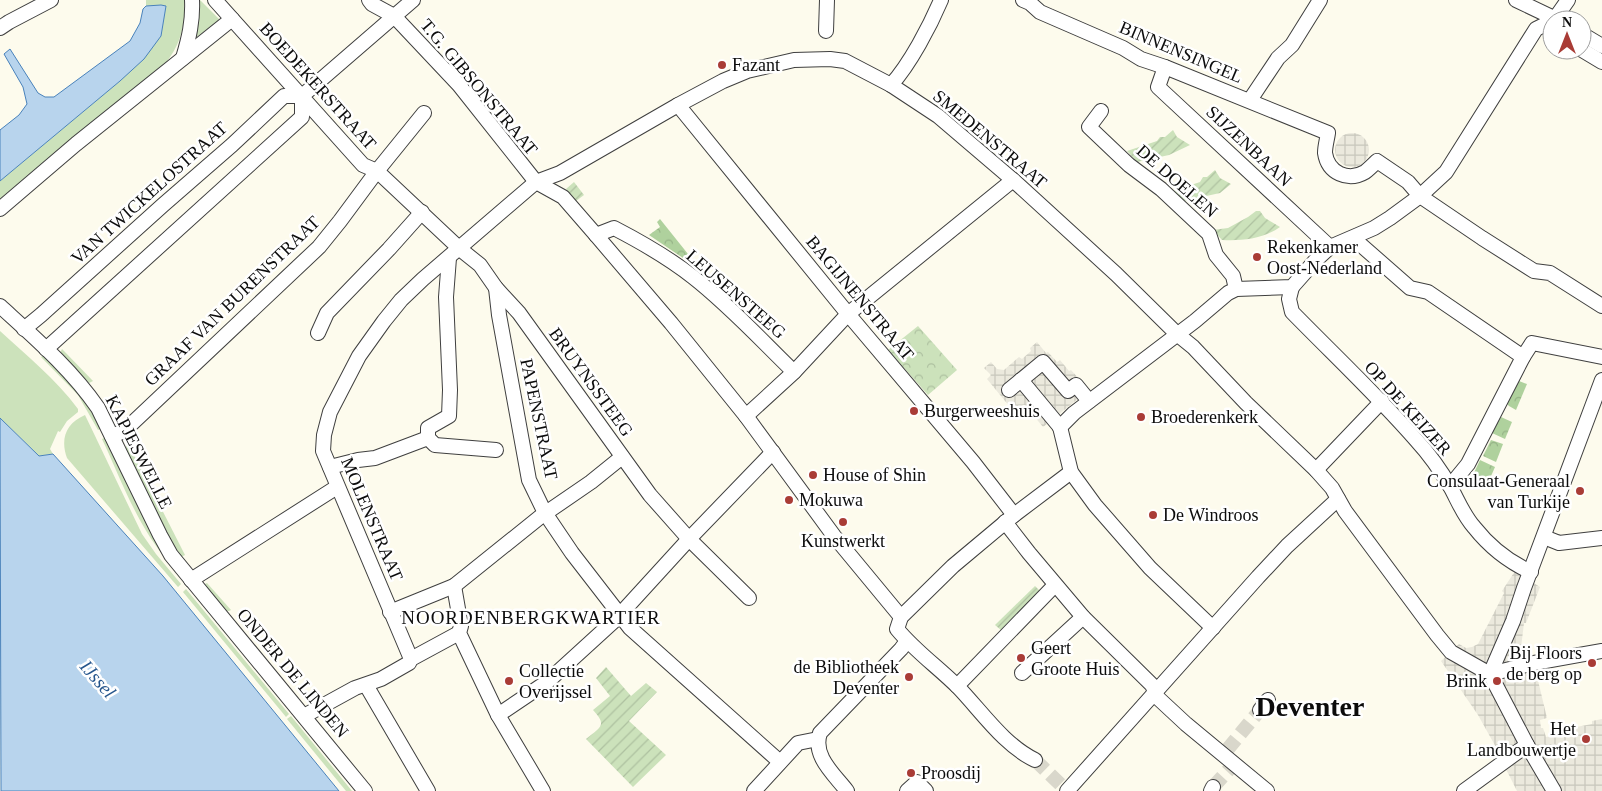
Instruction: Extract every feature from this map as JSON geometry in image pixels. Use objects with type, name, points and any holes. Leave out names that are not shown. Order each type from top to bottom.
[{"type":"street","points":[[0,28],[51,0]]},
{"type":"street","points":[[183,58],[193,20],[192,0]]},
{"type":"street","name":"BOEDEKERSTRAAT","points":[[215,0],[363,165],[377,171],[422,212]]},
{"type":"street","name":"T.G. GIBSONSTRAAT","points":[[369,0],[372,4],[394,16],[459,86],[536,182]]},
{"type":"street","points":[[394,16],[413,0]]},
{"type":"street","points":[[826,31],[827,0]]},
{"type":"street","points":[[891,85],[900,75],[934,18],[941,0]]},
{"type":"street","name":"BINNENSINGEL","points":[[1023,0],[1030,3],[1040,12],[1124,48],[1141,59],[1250,100],[1328,133],[1325,148],[1326,156],[1329,164],[1338,174],[1348,177],[1359,174],[1366,171],[1377,161],[1408,182],[1420,196]]},
{"type":"street","points":[[1250,100],[1278,58],[1292,46],[1320,0]]},
{"type":"street","points":[[1516,0],[1543,6]]},
{"type":"street","name":"VAN TWICKELOSTRAAT","points":[[24,329],[232,145],[284,96],[302,96],[394,16]]},
{"type":"street","points":[[0,210],[76,144],[232,19]]},
{"type":"street","points":[[1060,427],[1089,401],[1195,321],[1228,293],[1236,289],[1292,287],[1314,261],[1330,247],[1374,228],[1420,196],[1446,172],[1542,36]]},
{"type":"street","name":"SMEDENSTRAAT","points":[[536,182],[560,173],[723,80],[747,71],[794,60],[844,61],[891,85],[938,116],[1012,180],[1193,347],[1246,403],[1316,470],[1332,488],[1338,499],[1451,652],[1490,674]]},
{"type":"street","name":"SIJZENBAAN","points":[[1165,67],[1158,88],[1330,247]]},
{"type":"street","points":[[46,348],[302,116],[302,96]]},
{"type":"street","name":"BAGIJNENSTRAAT","points":[[678,105],[848,314],[933,414],[1055,584],[1083,617],[1152,685],[1158,698],[1165,705],[1225,753],[1267,791]]},
{"type":"street","name":"DE DOELEN","points":[[1101,111],[1089,127],[1129,165],[1161,188],[1209,234],[1216,255],[1234,276],[1236,289]]},
{"type":"street","name":"GRAAF VAN BURENSTRAAT","points":[[112,436],[124,431],[320,247],[377,171],[424,113]]},
{"type":"street","points":[[746,416],[794,372],[848,314],[1012,180]]},
{"type":"street","points":[[536,182],[563,197],[671,323],[774,452],[834,536],[901,617]]},
{"type":"street","name":"MOLENSTRAAT","points":[[411,658],[323,451],[324,435],[330,412],[368,342],[402,300],[536,182]]},
{"type":"street","points":[[1420,196],[1534,271],[1550,273],[1602,306]]},
{"type":"street","points":[[318,333],[327,313],[422,212]]},
{"type":"street","name":"BRUYNSSTEEG","points":[[422,212],[454,253],[480,265],[496,288],[519,314],[650,495],[688,539],[749,598]]},
{"type":"street","name":"LEUSENSTEEG","points":[[596,234],[614,228],[663,256],[692,276],[729,308],[794,372]]},
{"type":"street","points":[[1353,238],[1410,288],[1428,292],[1523,358]]},
{"type":"street","points":[[454,253],[446,297],[450,390],[449,416],[428,428],[428,438],[435,445],[496,450]]},
{"type":"street","name":"OP DE KEIZER","points":[[1292,287],[1290,299],[1292,312],[1382,401],[1419,443],[1450,486],[1468,464],[1532,343],[1602,358]]},
{"type":"street","name":"PAPENSTRAAT","points":[[496,288],[499,315],[529,480],[545,513],[572,553],[630,628],[780,762]]},
{"type":"street","name":"KAPJESWELLE","points":[[0,306],[72,373],[88,393],[98,408],[165,546],[191,580]]},
{"type":"street","points":[[1009,390],[1043,362],[1068,391],[1076,384],[1089,401]]},
{"type":"street","points":[[1021,380],[1060,427],[1071,472],[1095,505],[1150,568],[1213,628]]},
{"type":"street","points":[[1490,674],[1513,621],[1602,380]]},
{"type":"street","points":[[1316,470],[1382,401]]},
{"type":"street","points":[[330,467],[375,458],[428,438]]},
{"type":"street","points":[[498,715],[547,682],[620,616],[688,539],[774,452]]},
{"type":"street","points":[[390,612],[454,586],[545,513],[591,482],[622,457]]},
{"type":"street","points":[[1035,760],[1023,755],[995,728],[957,686],[907,641],[897,629],[901,617],[953,566],[1009,519],[1071,472]]},
{"type":"street","points":[[1450,486],[1474,528],[1496,550],[1515,565],[1531,572]]},
{"type":"street","points":[[191,580],[337,487]]},
{"type":"street","points":[[1065,790],[1287,546],[1338,499]]},
{"type":"street","points":[[1544,537],[1558,543],[1598,538]]},
{"type":"street","name":"ONDER DE LINDEN","points":[[191,580],[365,791]]},
{"type":"street","points":[[957,686],[1055,584]]},
{"type":"street","points":[[454,586],[461,626],[459,633],[498,715],[543,791]]},
{"type":"street","points":[[1022,673],[1083,617]]},
{"type":"street","points":[[304,716],[355,688],[381,679],[409,663],[411,658],[459,633]]},
{"type":"street","points":[[847,791],[820,756],[818,739],[820,733],[907,641]]},
{"type":"street","points":[[1490,674],[1534,662],[1602,651]]},
{"type":"street","points":[[1490,674],[1554,791]]},
{"type":"street","points":[[366,685],[428,791]]},
{"type":"street","points":[[754,791],[798,744],[818,739]]},
{"type":"street","points":[[1464,791],[1527,744]]},
{"type":"street","points":[[907,791],[917,782],[926,791]]},
{"type":"green space","points":[[146,0],[186,0],[181,33],[177,46],[170,58],[161,68],[0,204],[0,181],[120,81],[161,36],[166,6],[146,6]]},
{"type":"green space","points":[[200,0],[220,20],[195,38],[199,16]]},
{"type":"green space","points":[[1173,130],[1177,137],[1190,145],[1169,155],[1137,162],[1127,151],[1157,141],[1160,137],[1165,137]]},
{"type":"green space","points":[[1215,170],[1220,178],[1231,184],[1220,193],[1179,202],[1170,192],[1200,182],[1203,177],[1207,177]]},
{"type":"green space","points":[[574,182],[584,195],[576,201],[566,189]]},
{"type":"green space","points":[[1256,211],[1260,211],[1265,218],[1280,227],[1259,237],[1237,240],[1222,240],[1213,230],[1228,228]]},
{"type":"green space","points":[[660,219],[688,254],[683,258],[649,235],[660,227],[657,222]]},
{"type":"green space","points":[[918,326],[957,370],[928,395],[888,350]]},
{"type":"green space","points":[[0,331],[51,378],[78,409],[78,412],[67,421],[60,432],[58,431],[50,449],[53,454],[39,456],[0,418]]},
{"type":"green space","points":[[62,349],[93,381],[89,383],[60,353]]},
{"type":"green space","points":[[44,355],[80,391],[102,428],[98,430],[78,395],[41,357]]},
{"type":"green space","points":[[1519,381],[1527,384],[1516,410],[1507,404]]},
{"type":"green space","points":[[85,415],[142,534],[181,584],[178,587],[67,458],[64,444],[66,432],[73,422]]},
{"type":"green space","points":[[1501,417],[1512,422],[1505,439],[1492,433]]},
{"type":"green space","points":[[106,437],[163,555],[153,542],[129,499],[102,439]]},
{"type":"green space","points":[[1491,440],[1503,444],[1496,462],[1483,456]]},
{"type":"green space","points":[[129,445],[185,555],[181,557],[169,541],[125,448]]},
{"type":"green space","points":[[1480,460],[1495,467],[1488,483],[1472,477]]},
{"type":"green space","points":[[207,583],[231,610],[226,611],[206,587],[205,584]]},
{"type":"green space","points":[[1035,586],[1042,593],[1002,631],[995,625]]},
{"type":"green space","points":[[186,589],[289,714],[286,717],[183,592]]},
{"type":"green space","points":[[606,667],[631,696],[646,683],[657,692],[629,721],[666,755],[633,787],[586,739],[598,729],[601,723],[598,715],[593,710],[610,696],[596,678]]},
{"type":"green space","points":[[291,716],[352,791],[346,791],[287,719]]},
{"type":"shaded area","points":[[1352,133],[1359,134],[1364,138],[1368,143],[1368,157],[1364,162],[1359,166],[1352,167],[1345,166],[1340,162],[1336,157],[1335,150],[1336,143],[1340,138],[1345,134]]},
{"type":"shaded area","points":[[1037,342],[1046,353],[1048,352],[1057,362],[1060,360],[1069,371],[1071,370],[1089,390],[1043,427],[1025,405],[1014,412],[987,379],[991,375],[984,368],[991,362],[997,369],[1004,370],[1019,357],[1022,359]]},
{"type":"shaded area","name":"Brink","points":[[1515,571],[1540,587],[1526,623],[1524,623],[1520,656],[1534,657],[1547,718],[1540,720],[1541,728],[1543,728],[1546,737],[1571,732],[1571,728],[1592,724],[1592,721],[1602,719],[1602,791],[1517,791],[1503,766],[1502,758],[1478,715],[1441,661],[1459,644],[1466,648],[1478,644],[1504,593],[1502,591]]},
{"type":"water","points":[[146,6],[166,6],[161,36],[144,59],[0,181],[0,130],[19,115],[27,104],[23,87],[4,54],[10,49],[38,93],[45,97],[54,97],[130,41],[140,23],[143,9]]},
{"type":"water","name":"IJssel","points":[[0,418],[39,456],[53,454],[163,576],[339,791],[1,791]]},
{"type":"tunnel","points":[[1227,750],[1260,710]]},
{"type":"tunnel","points":[[1035,760],[1063,787]]},
{"type":"tunnel","points":[[1213,787],[1234,764]]},
{"type":"place","name":"Fazant","points":[[722,65]]},
{"type":"place","name":"Rekenkamer Oost-Nederland","points":[[1257,257]]},
{"type":"place","name":"Burgerweeshuis","points":[[914,411]]},
{"type":"place","name":"Broederenkerk","points":[[1141,417]]},
{"type":"place","name":"House of Shin","points":[[813,475]]},
{"type":"place","name":"Consulaat-Generaal van Turkije","points":[[1580,491]]},
{"type":"place","name":"Mokuwa","points":[[789,500]]},
{"type":"place","name":"De Windroos","points":[[1153,515]]},
{"type":"place","name":"Kunstwerkt","points":[[843,522]]},
{"type":"place","name":"Geert Groote Huis","points":[[1021,658]]},
{"type":"place","name":"Bij Floors de berg op","points":[[1592,663]]},
{"type":"place","name":"de Bibliotheek Deventer","points":[[909,677]]},
{"type":"place","name":"Collectie Overijssel","points":[[509,681]]},
{"type":"place","name":"Brink","points":[[1497,681]]},
{"type":"place","name":"Het Landbouwertje","points":[[1586,739]]},
{"type":"place","name":"Proosdij","points":[[911,773]]},
{"type":"district","name":"NOORDENBERGKWARTIER","points":[[531,617]]},
{"type":"district","name":"Deventer","points":[[1310,706]]}]
